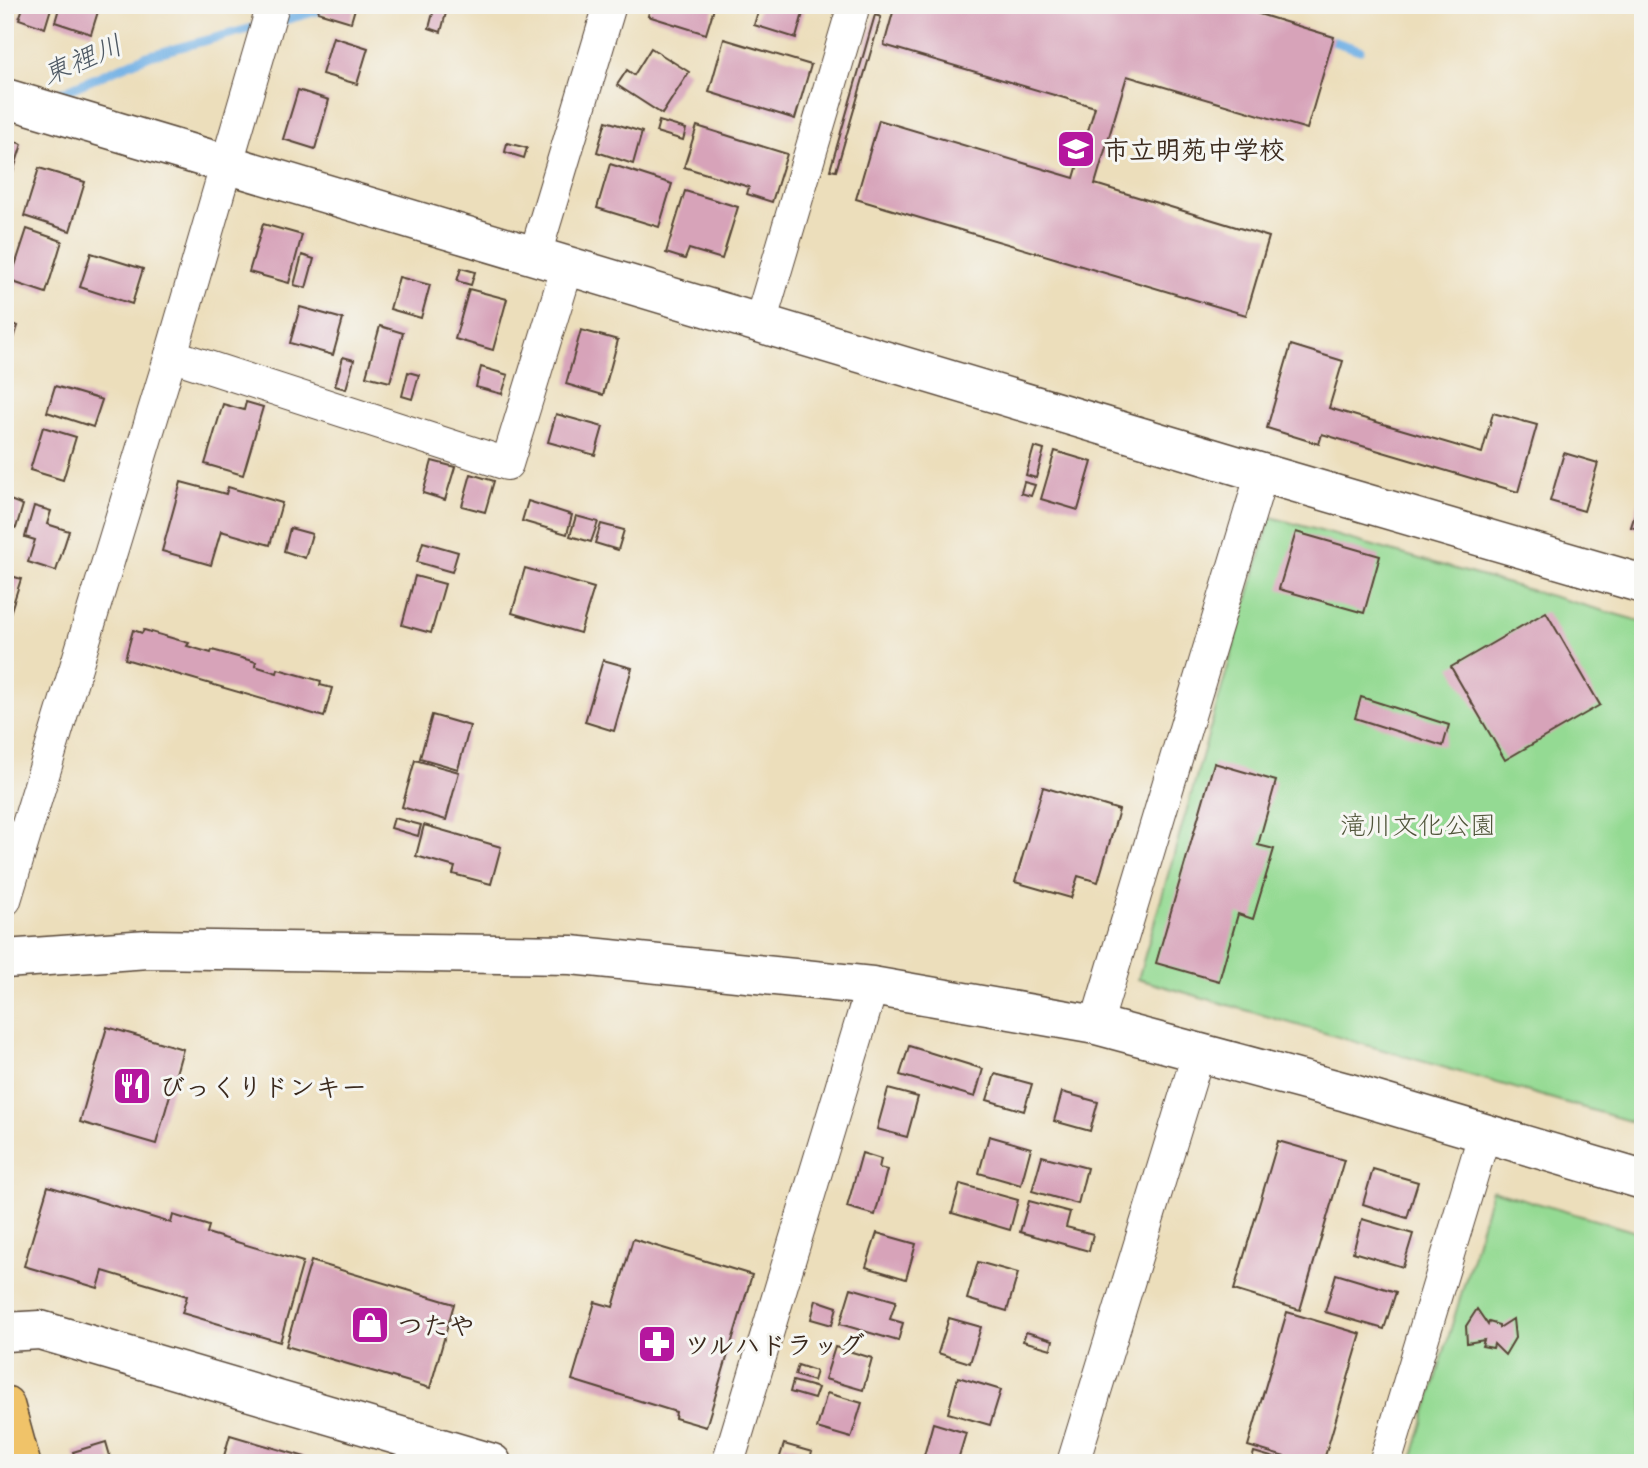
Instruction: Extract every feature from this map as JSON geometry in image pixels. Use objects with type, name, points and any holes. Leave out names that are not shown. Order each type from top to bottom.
[{"type":"highway","points":[[5,1405],[21,1463]]},
{"type":"street","points":[[5,900],[171,355],[273,5]]},
{"type":"street","points":[[171,355],[507,464],[610,5]]},
{"type":"street","points":[[760,323],[854,5]]},
{"type":"street","points":[[5,98],[1643,584]]},
{"type":"street","points":[[1096,1025],[1262,473]]},
{"type":"street","points":[[5,959],[148,948],[571,955],[872,986],[1096,1025],[1199,1051],[1485,1132],[1643,1180]]},
{"type":"street","points":[[728,1463],[872,986]]},
{"type":"street","points":[[1073,1463],[1199,1051]]},
{"type":"street","points":[[1385,1463],[1485,1132]]},
{"type":"street","points":[[5,1332],[40,1330],[469,1460]]},
{"type":"green space","name":"滝川文化公園","points":[[1271,517],[1643,622],[1643,1125],[1138,979]]},
{"type":"green space","points":[[1492,1190],[1643,1234],[1643,1463],[1411,1463]]},
{"type":"building","points":[[24,5],[52,5],[45,28],[19,19]]},
{"type":"building","points":[[60,5],[100,5],[91,34],[55,22]]},
{"type":"building","points":[[320,5],[356,5],[351,22],[318,12]]},
{"type":"building","points":[[651,5],[715,5],[706,34],[648,16]]},
{"type":"building","points":[[760,5],[805,6],[796,38],[754,25]]},
{"type":"building","points":[[895,5],[1230,5],[1334,37],[1307,129],[1127,76],[1095,184],[1269,237],[1246,315],[856,199],[879,120],[1074,178],[1095,107],[884,45]]},
{"type":"building","points":[[434,9],[446,13],[441,32],[429,28]]},
{"type":"building","points":[[875,15],[881,17],[836,171],[830,170]]},
{"type":"building","points":[[333,37],[368,48],[357,84],[322,74]]},
{"type":"building","points":[[724,39],[811,65],[795,119],[709,92]]},
{"type":"building","points":[[651,48],[689,72],[662,114],[617,85],[627,70],[634,75]]},
{"type":"building","points":[[298,90],[329,100],[315,149],[283,139]]},
{"type":"building","points":[[606,121],[642,132],[633,164],[597,152]]},
{"type":"building","points":[[659,121],[686,129],[683,140],[656,132]]},
{"type":"building","points":[[697,126],[787,154],[772,202],[747,194],[749,187],[684,167]]},
{"type":"building","points":[[5,138],[22,144],[6,194],[5,194]]},
{"type":"building","points":[[507,143],[527,148],[524,158],[505,152]]},
{"type":"building","points":[[610,164],[672,184],[659,227],[597,208]]},
{"type":"building","points":[[39,168],[85,182],[70,231],[24,216]]},
{"type":"building","points":[[685,191],[738,207],[722,259],[689,249],[685,259],[666,253]]},
{"type":"building","points":[[263,224],[302,235],[289,283],[249,272]]},
{"type":"building","points":[[27,229],[62,241],[46,293],[10,281]]},
{"type":"building","points":[[91,253],[143,269],[132,304],[80,287]]},
{"type":"building","points":[[302,255],[314,259],[306,288],[294,285]]},
{"type":"building","points":[[461,268],[475,272],[471,285],[457,281]]},
{"type":"building","points":[[399,277],[430,285],[421,318],[390,309]]},
{"type":"building","points":[[469,289],[507,299],[493,350],[455,339]]},
{"type":"building","points":[[300,307],[343,319],[333,355],[290,343]]},
{"type":"building","points":[[5,322],[18,326],[6,363],[5,363]]},
{"type":"building","points":[[380,326],[403,333],[390,382],[366,376]]},
{"type":"building","points":[[581,330],[618,340],[603,395],[566,384]]},
{"type":"building","points":[[1291,345],[1343,361],[1329,408],[1482,453],[1493,413],[1537,425],[1518,492],[1322,434],[1319,444],[1267,428]]},
{"type":"building","points":[[343,357],[354,360],[346,389],[335,386]]},
{"type":"building","points":[[481,367],[508,375],[502,394],[476,387]]},
{"type":"building","points":[[408,372],[419,375],[412,399],[402,396]]},
{"type":"building","points":[[55,386],[102,400],[93,427],[47,412]]},
{"type":"building","points":[[246,402],[263,407],[243,475],[205,464],[223,404],[244,410]]},
{"type":"building","points":[[556,414],[603,427],[595,455],[548,442]]},
{"type":"building","points":[[43,427],[76,437],[63,480],[30,470]]},
{"type":"building","points":[[1034,447],[1044,450],[1036,478],[1026,475]]},
{"type":"building","points":[[1055,451],[1092,462],[1078,510],[1041,499]]},
{"type":"building","points":[[1564,453],[1598,463],[1584,511],[1550,501]]},
{"type":"building","points":[[432,461],[455,467],[445,500],[423,493]]},
{"type":"building","points":[[471,474],[494,481],[485,512],[462,506]]},
{"type":"building","points":[[181,482],[226,494],[228,487],[282,503],[270,545],[221,531],[211,565],[162,551]]},
{"type":"building","points":[[1024,482],[1035,485],[1031,496],[1021,493]]},
{"type":"building","points":[[1643,489],[1643,530],[1631,527]]},
{"type":"building","points":[[10,500],[23,505],[16,528],[5,525]]},
{"type":"building","points":[[528,501],[572,515],[567,534],[522,521]]},
{"type":"building","points":[[34,506],[51,511],[47,524],[69,531],[56,571],[28,562],[35,540],[25,537]]},
{"type":"building","points":[[576,516],[598,522],[591,542],[570,536]]},
{"type":"building","points":[[601,524],[624,530],[618,550],[595,543]]},
{"type":"building","points":[[290,528],[312,534],[305,558],[284,551]]},
{"type":"building","points":[[1296,532],[1380,556],[1364,613],[1279,589]]},
{"type":"building","points":[[423,542],[458,552],[452,572],[417,562]]},
{"type":"building","points":[[525,568],[594,588],[580,633],[512,613]]},
{"type":"building","points":[[5,574],[21,579],[6,626],[5,626]]},
{"type":"building","points":[[415,576],[445,584],[431,633],[402,625]]},
{"type":"building","points":[[1546,612],[1600,705],[1505,760],[1451,667]]},
{"type":"building","points":[[133,630],[142,633],[144,630],[189,643],[187,646],[211,653],[212,650],[256,662],[255,666],[277,673],[278,669],[321,681],[320,685],[332,688],[324,717],[125,659]]},
{"type":"building","points":[[603,660],[632,668],[614,731],[585,722]]},
{"type":"building","points":[[1361,697],[1449,725],[1443,746],[1355,718]]},
{"type":"building","points":[[432,715],[470,726],[458,769],[420,758]]},
{"type":"building","points":[[415,760],[459,772],[446,820],[402,807]]},
{"type":"building","points":[[1214,763],[1276,781],[1258,845],[1274,849],[1253,919],[1238,914],[1219,981],[1156,963]]},
{"type":"building","points":[[1043,787],[1119,810],[1098,882],[1078,876],[1071,898],[1015,882]]},
{"type":"building","points":[[394,818],[421,825],[418,836],[391,828]]},
{"type":"building","points":[[424,825],[501,847],[491,884],[453,874],[455,867],[416,856]]},
{"type":"building","name":"びっくりドンキー","points":[[107,1027],[183,1049],[156,1144],[80,1122]]},
{"type":"building","points":[[909,1046],[983,1069],[975,1097],[900,1075]]},
{"type":"building","points":[[995,1074],[1032,1084],[1024,1111],[987,1100]]},
{"type":"building","points":[[888,1089],[918,1097],[907,1137],[877,1129]]},
{"type":"building","points":[[1062,1092],[1098,1102],[1090,1131],[1054,1121]]},
{"type":"building","points":[[989,1136],[1031,1148],[1021,1185],[979,1173]]},
{"type":"building","points":[[1278,1141],[1344,1160],[1300,1310],[1234,1290]]},
{"type":"building","points":[[862,1153],[881,1159],[879,1168],[887,1170],[875,1215],[847,1207]]},
{"type":"building","points":[[1042,1156],[1087,1168],[1078,1204],[1032,1191]]},
{"type":"building","points":[[1373,1169],[1418,1182],[1407,1218],[1363,1204]]},
{"type":"building","points":[[960,1184],[1018,1200],[1010,1230],[952,1213]]},
{"type":"building","points":[[48,1186],[171,1223],[173,1215],[209,1226],[207,1233],[303,1262],[280,1342],[182,1313],[187,1296],[103,1271],[98,1288],[24,1266]]},
{"type":"building","points":[[1029,1201],[1070,1212],[1066,1227],[1093,1234],[1089,1251],[1020,1232]]},
{"type":"building","points":[[1362,1219],[1413,1234],[1403,1267],[1353,1252]]},
{"type":"building","points":[[877,1233],[916,1244],[906,1279],[866,1267]]},
{"type":"building","name":"ツルハドラッグ","points":[[633,1239],[752,1275],[706,1427],[675,1418],[676,1412],[572,1380],[595,1302],[613,1307]]},
{"type":"building","name":"つたや","points":[[311,1261],[454,1304],[430,1388],[286,1346]]},
{"type":"building","points":[[978,1262],[1018,1273],[1007,1311],[967,1299]]},
{"type":"building","points":[[1336,1274],[1396,1292],[1384,1329],[1325,1312]]},
{"type":"building","points":[[851,1288],[896,1301],[890,1319],[903,1323],[898,1341],[840,1324]]},
{"type":"building","points":[[816,1300],[837,1307],[832,1325],[811,1319]]},
{"type":"building","points":[[1477,1309],[1488,1325],[1489,1322],[1499,1325],[1499,1328],[1513,1319],[1515,1338],[1505,1355],[1494,1344],[1493,1348],[1482,1346],[1484,1340],[1467,1343],[1466,1326]]},
{"type":"building","points":[[1287,1312],[1361,1334],[1323,1463],[1305,1463],[1248,1446]]},
{"type":"building","points":[[949,1318],[981,1327],[970,1363],[938,1353]]},
{"type":"building","points":[[1026,1332],[1053,1340],[1051,1349],[1023,1341]]},
{"type":"building","points":[[835,1347],[872,1358],[863,1390],[825,1379]]},
{"type":"building","points":[[798,1365],[816,1371],[813,1381],[795,1375]]},
{"type":"building","points":[[958,1377],[1001,1390],[990,1425],[948,1413]]},
{"type":"building","points":[[793,1381],[818,1388],[814,1399],[790,1392]]},
{"type":"building","points":[[827,1393],[862,1403],[851,1438],[817,1428]]},
{"type":"building","points":[[933,1423],[966,1433],[957,1463],[922,1463]]},
{"type":"building","points":[[230,1435],[305,1457],[303,1463],[222,1463]]},
{"type":"building","points":[[106,1442],[112,1463],[77,1463],[73,1452]]},
{"type":"building","points":[[784,1444],[812,1452],[809,1463],[778,1463]]},
{"type":"building","points":[[1254,1452],[1288,1462],[1288,1463],[1251,1463]]},
{"type":"waterway","name":"東裡川","points":[[274,23],[328,8]]},
{"type":"waterway","name":"東裡川","points":[[49,98],[147,56],[260,26]]},
{"type":"waterway","name":"東裡川","points":[[1323,38],[1360,50]]},
{"type":"place","name":"市立明苑中学校","points":[[1076,149]]},
{"type":"place","name":"びっくりドンキー","points":[[132,1086]]},
{"type":"place","name":"つたや","points":[[370,1325]]},
{"type":"place","name":"ツルハドラッグ","points":[[657,1344]]}]
